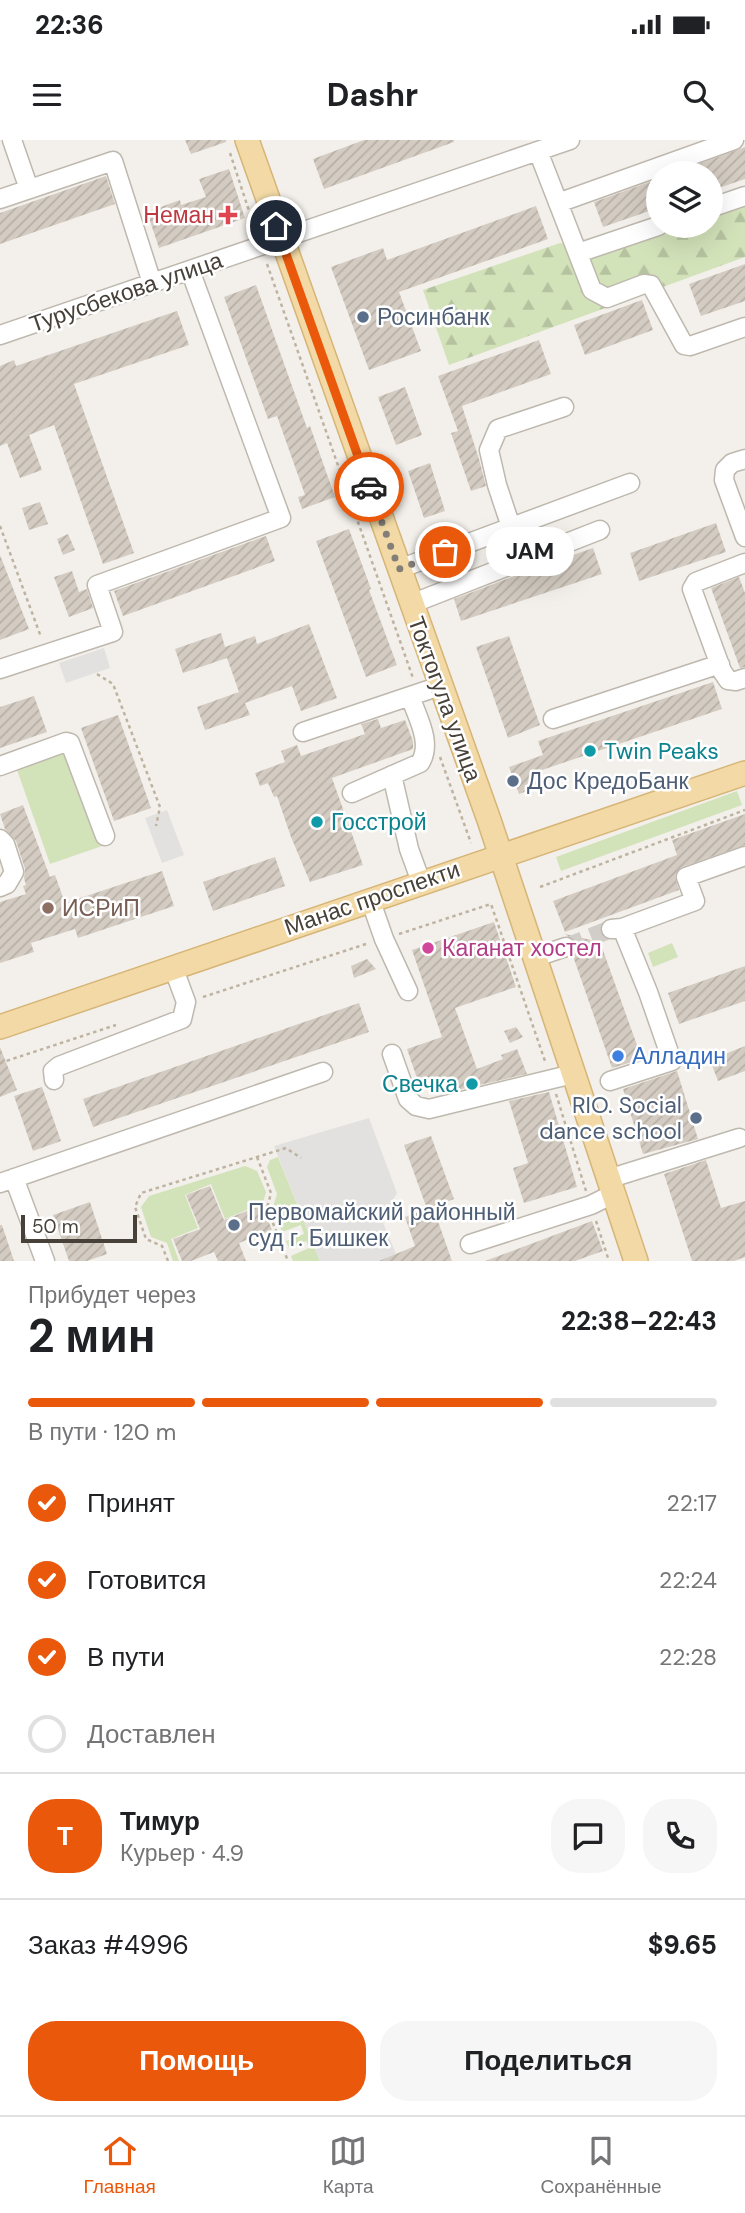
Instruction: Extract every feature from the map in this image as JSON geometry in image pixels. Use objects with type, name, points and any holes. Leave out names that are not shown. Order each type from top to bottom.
[{"type":"main road","name":"Токтогула улица","points":[[238,147],[280,239],[399,569],[500,855],[636,1261]]},
{"type":"main road","name":"Манас проспекти","points":[[0,1027],[500,855],[744,777]]},
{"type":"street","points":[[12,140],[29,189]]},
{"type":"street","name":"Турусбекова улица","points":[[0,335],[570,140]]},
{"type":"street","points":[[558,202],[734,140]]},
{"type":"street","points":[[538,151],[593,290],[607,298],[644,284],[651,285],[684,345],[690,346],[745,327]]},
{"type":"street","points":[[0,199],[113,161],[152,283]]},
{"type":"street","points":[[723,204],[745,196]]},
{"type":"street","points":[[579,253],[646,230]]},
{"type":"street","points":[[0,669],[113,632],[97,585],[281,518],[190,270]]},
{"type":"street","points":[[512,527],[497,485],[489,450],[498,429],[564,407]]},
{"type":"street","points":[[745,459],[732,463],[725,470],[724,480],[745,537]]},
{"type":"street","points":[[399,569],[630,483]]},
{"type":"street","points":[[411,604],[600,530]]},
{"type":"street","points":[[745,563],[696,582],[692,589],[728,680],[745,678]]},
{"type":"street","points":[[553,719],[720,664]]},
{"type":"street","points":[[303,732],[440,686]]},
{"type":"street","points":[[352,793],[420,764],[426,754],[425,741],[414,695]]},
{"type":"street","points":[[0,766],[66,742],[70,743],[106,836]]},
{"type":"street","points":[[392,775],[409,849],[421,882]]},
{"type":"street","points":[[0,839],[5,844],[14,872],[7,884],[0,887]]},
{"type":"street","points":[[610,1081],[672,1060],[648,992],[617,928],[695,901],[686,877],[745,856]]},
{"type":"street","points":[[370,899],[384,939],[408,991]]},
{"type":"street","points":[[533,958],[566,947]]},
{"type":"street","points":[[54,1080],[53,1071],[59,1066],[182,1019],[186,1002],[173,967]]},
{"type":"street","points":[[392,1054],[408,1099],[416,1106],[429,1109],[573,1074]]},
{"type":"street","points":[[45,1261],[7,1181],[323,1072]]},
{"type":"street","points":[[470,1244],[591,1205],[611,1186],[739,1138]]},
{"type":"path","points":[[238,147],[257,232]]},
{"type":"path","points":[[267,264],[414,695]]},
{"type":"path","points":[[0,526],[47,653]]},
{"type":"path","points":[[97,674],[113,684],[160,807],[156,826]]},
{"type":"path","points":[[440,755],[471,843]]},
{"type":"path","points":[[540,887],[745,810]]},
{"type":"path","points":[[186,1002],[491,904]]},
{"type":"path","points":[[0,1063],[120,1024]]},
{"type":"path","points":[[168,1261],[162,1246],[146,1239],[135,1208],[141,1193],[286,1148],[300,1158]]},
{"type":"path","points":[[257,1157],[271,1193],[267,1208],[288,1261]]},
{"type":"green space","points":[[745,196],[745,257],[449,365],[423,290],[560,243],[596,247],[646,230],[646,238],[723,238],[723,204]]},
{"type":"green space","points":[[68,749],[102,846],[50,864],[16,767]]},
{"type":"green space","points":[[737,791],[742,805],[561,871],[556,857]]},
{"type":"green space","points":[[672,943],[678,957],[653,967],[648,953]]},
{"type":"green space","points":[[278,1157],[320,1261],[293,1261],[291,1256],[309,1248],[306,1241],[289,1248],[286,1241],[304,1234],[301,1225],[282,1232],[273,1207],[277,1194],[267,1167],[270,1160]]},
{"type":"green space","points":[[245,1166],[257,1171],[266,1192],[263,1203],[225,1219],[211,1184],[185,1195],[198,1228],[171,1239],[179,1261],[173,1261],[167,1243],[151,1237],[141,1207],[149,1196]]},
{"type":"shaded area","points":[[104,648],[110,668],[66,683],[59,663]]},
{"type":"shaded area","points":[[167,810],[184,855],[162,863],[145,818]]},
{"type":"shaded area","points":[[369,1118],[397,1193],[382,1220],[399,1261],[320,1261],[274,1146]]},
{"type":"building","points":[[185,140],[226,140],[226,142],[191,154]]},
{"type":"building","points":[[364,140],[454,142],[324,189],[313,159]]},
{"type":"building","points":[[745,147],[745,179],[723,187],[723,161],[707,161]]},
{"type":"building","points":[[229,169],[245,218],[159,248],[147,212],[180,200],[181,205],[206,197],[199,179]]},
{"type":"building","points":[[106,176],[115,204],[0,244],[0,213]]},
{"type":"building","points":[[646,183],[646,212],[603,227],[594,202]]},
{"type":"building","points":[[536,206],[548,239],[399,292],[421,351],[369,370],[331,267],[383,248],[387,260]]},
{"type":"building","points":[[745,264],[745,301],[701,316],[689,284]]},
{"type":"building","points":[[256,285],[307,428],[310,426],[335,497],[302,509],[298,497],[305,495],[277,416],[268,419],[224,297]]},
{"type":"building","points":[[642,300],[653,330],[585,355],[574,325]]},
{"type":"building","points":[[177,311],[189,345],[74,384],[134,553],[103,564],[54,425],[29,435],[42,470],[20,478],[7,443],[0,446],[0,366],[14,360],[16,366]]},
{"type":"building","points":[[539,340],[551,374],[462,406],[486,486],[471,491],[451,433],[458,431],[438,376]]},
{"type":"building","points":[[405,387],[422,435],[396,445],[378,397]]},
{"type":"building","points":[[430,463],[445,511],[424,518],[408,471]]},
{"type":"building","points":[[40,502],[48,524],[29,530],[22,508]]},
{"type":"building","points":[[716,523],[726,552],[639,581],[630,553]]},
{"type":"building","points":[[349,529],[397,665],[366,677],[316,541]]},
{"type":"building","points":[[68,534],[75,550],[63,555],[57,539]]},
{"type":"building","points":[[266,536],[275,561],[123,616],[114,591]]},
{"type":"building","points":[[593,548],[602,574],[461,621],[454,599]]},
{"type":"building","points":[[0,555],[29,629],[0,640]]},
{"type":"building","points":[[72,571],[79,592],[87,589],[93,608],[69,617],[54,577]]},
{"type":"building","points":[[739,577],[745,593],[745,667],[740,668],[711,588]]},
{"type":"building","points":[[309,624],[337,698],[301,711],[292,686],[245,703],[250,715],[205,730],[197,707],[239,692],[227,658],[183,673],[175,649],[221,633],[225,647],[255,636],[257,644]]},
{"type":"building","points":[[509,636],[540,725],[508,738],[476,647]]},
{"type":"building","points":[[713,682],[722,709],[536,772],[541,786],[519,794],[509,767],[543,755],[538,741]]},
{"type":"building","points":[[34,696],[47,732],[0,748],[0,707]]},
{"type":"building","points":[[118,715],[151,808],[114,821],[81,728]]},
{"type":"building","points":[[378,719],[381,728],[405,720],[413,741],[413,749],[332,778],[363,865],[310,882],[277,796],[274,797],[268,783],[260,786],[255,773],[285,762],[281,751],[297,745],[301,756],[365,734],[361,724]]},
{"type":"building","points":[[23,805],[50,877],[55,875],[65,903],[162,871],[174,906],[78,938],[75,929],[31,943],[34,952],[0,963],[0,902],[26,894],[23,886],[26,885],[25,869],[16,841],[5,829],[0,814]]},
{"type":"building","points":[[745,814],[745,845],[682,867],[675,876],[679,890],[565,932],[553,901],[677,855],[672,840]]},
{"type":"building","points":[[275,857],[285,886],[213,911],[203,882]]},
{"type":"building","points":[[494,922],[516,987],[455,1008],[477,1069],[503,1059],[501,1055],[517,1049],[527,1074],[453,1091],[448,1077],[420,1087],[407,1049],[442,1037],[412,950]]},
{"type":"building","points":[[565,934],[600,942],[642,1059],[612,1068],[573,956],[577,950],[576,943]]},
{"type":"building","points":[[367,959],[376,969],[354,978],[351,966]]},
{"type":"building","points":[[745,966],[745,1001],[679,1024],[668,993]]},
{"type":"building","points":[[359,1003],[369,1032],[93,1127],[83,1099]]},
{"type":"building","points":[[516,1027],[523,1037],[510,1043],[504,1031]]},
{"type":"building","points":[[745,1046],[745,1071],[718,1081],[710,1060]]},
{"type":"building","points":[[0,1047],[17,1090],[0,1097]]},
{"type":"building","points":[[677,1071],[698,1139],[643,1154],[623,1089]]},
{"type":"building","points":[[42,1087],[61,1141],[33,1151],[14,1096]]},
{"type":"building","points":[[549,1092],[577,1187],[524,1203],[513,1168],[528,1163],[509,1101]]},
{"type":"building","points":[[431,1136],[454,1199],[427,1209],[404,1145]]},
{"type":"building","points":[[706,1160],[721,1208],[745,1201],[745,1257],[734,1261],[692,1261],[664,1174]]},
{"type":"building","name":"Первомайский районный суд г. Бишкек","points":[[210,1186],[224,1220],[262,1205],[272,1230],[239,1243],[246,1261],[218,1261],[214,1252],[191,1261],[182,1261],[173,1239],[200,1229],[186,1195]]},
{"type":"building","points":[[90,1202],[107,1254],[87,1261],[69,1261],[53,1215]]},
{"type":"building","points":[[433,1207],[452,1261],[379,1261],[415,1246],[405,1217]]},
{"type":"building","points":[[592,1221],[603,1251],[575,1261],[485,1261]]},
{"type":"building","points":[[2,1225],[14,1261],[0,1261]]},
{"type":"tunnel","points":[[566,947],[611,929]]},
{"type":"way so far","points":[[369,487],[399,569],[445,552]]},
{"type":"place","name":"Неман","points":[[228,215]]},
{"type":"place","name":"Росинбанк","points":[[363,317]]},
{"type":"place","name":"JAM","points":[[445,552]]},
{"type":"place","name":"Twin Peaks","points":[[590,751]]},
{"type":"place","name":"Дос КредоБанк","points":[[513,781]]},
{"type":"place","name":"Госстрой","points":[[317,822]]},
{"type":"place","name":"ИСРиП","points":[[48,908]]},
{"type":"place","name":"Каганат хостел","points":[[428,948]]},
{"type":"place","name":"Алладин","points":[[618,1056]]},
{"type":"place","name":"Свечка","points":[[472,1084]]},
{"type":"place","name":"RIO. Social dance school","points":[[696,1118]]},
{"type":"place","name":"Первомайский районный суд г. Бишкек","points":[[234,1225]]},
{"type":"route","points":[[276,226],[369,487]]}]
